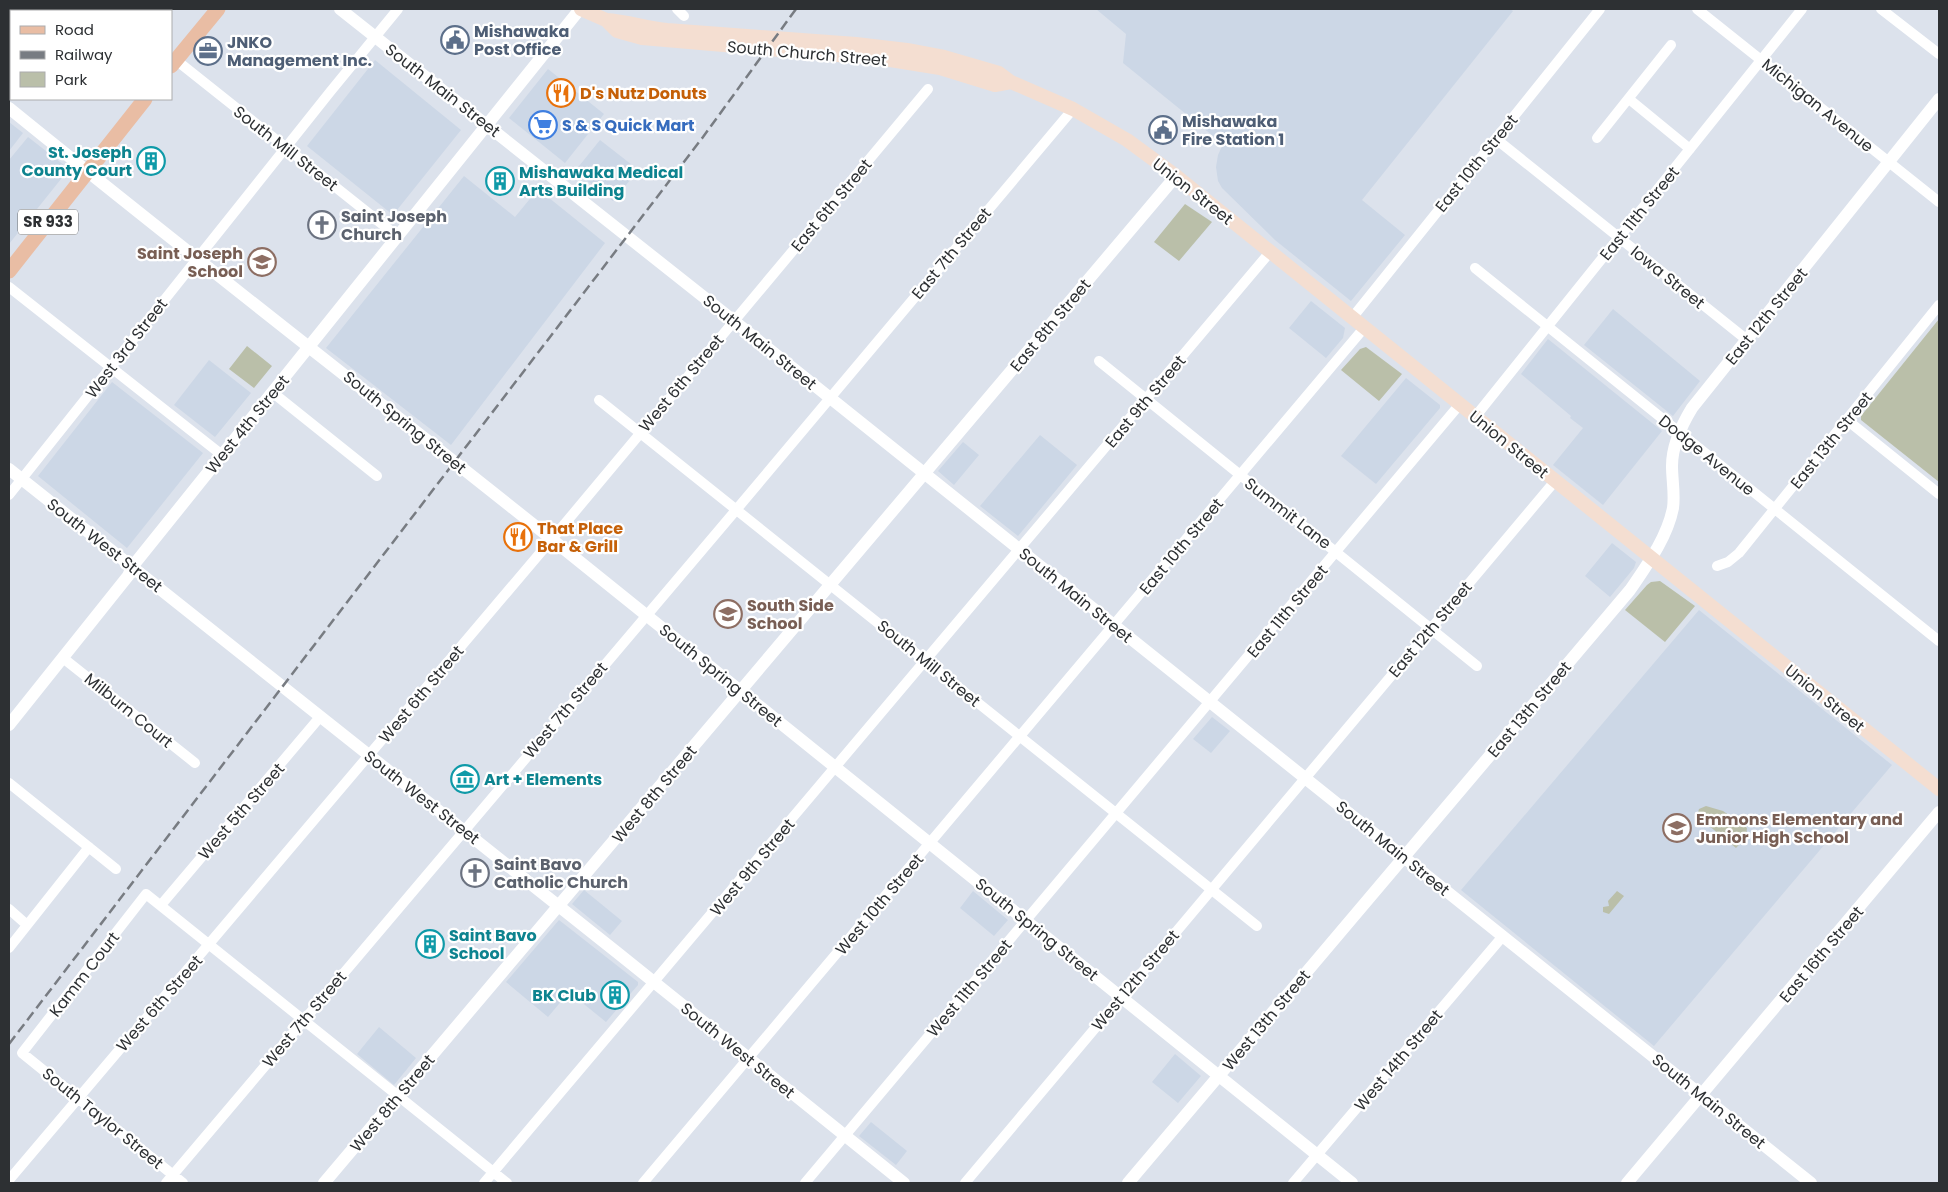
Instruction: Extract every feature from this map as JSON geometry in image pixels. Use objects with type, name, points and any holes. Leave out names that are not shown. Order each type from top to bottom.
[{"type":"main road","points":[[174,63],[218,9]]},
{"type":"main road","name":"South Church Street","points":[[580,9],[608,14],[630,23],[667,30],[847,43],[907,50],[944,57],[999,73],[1011,82],[1072,109]]},
{"type":"main road","name":"South Church Street","points":[[608,14],[617,30],[642,38],[884,59],[940,68],[995,85],[1011,82]]},
{"type":"main road","name":"SR 933","points":[[9,271],[144,100]]},
{"type":"main road","name":"Union Street","points":[[1072,109],[1127,140],[1176,176],[1840,711],[1939,788]]},
{"type":"street","name":"South Main Street","points":[[340,9],[734,321],[1811,1183]]},
{"type":"street","name":"West 3rd Street","points":[[9,495],[398,9]]},
{"type":"street","name":"West 4th Street","points":[[9,725],[128,576],[132,567],[580,9]]},
{"type":"street","name":"East 10th Street","points":[[1352,318],[1600,9]]},
{"type":"street","name":"Michigan Avenue","points":[[1697,9],[1939,202]]},
{"type":"street","name":"East 11th Street","points":[[1475,417],[1802,9]]},
{"type":"street","points":[[1881,9],[1939,54]]},
{"type":"street","points":[[1597,138],[1671,45]]},
{"type":"street","name":"South Mill Street","points":[[174,63],[286,147],[397,236]]},
{"type":"street","name":"East 6th Street","points":[[734,321],[928,89]]},
{"type":"street","points":[[1629,99],[1690,149]]},
{"type":"street","name":"East 12th Street","points":[[1652,558],[1669,522],[1672,511],[1674,493],[1672,464],[1679,432],[1692,408],[1939,99]]},
{"type":"street","name":"South Spring Street","points":[[9,108],[196,260],[309,346],[552,539],[1352,1183]]},
{"type":"street","name":"East 7th Street","points":[[830,398],[1072,109]]},
{"type":"street","name":"Iowa Street","points":[[1496,138],[1747,340]]},
{"type":"street","name":"East 8th Street","points":[[924,473],[1176,176]]},
{"type":"street","name":"East 9th Street","points":[[1019,549],[1270,252]]},
{"type":"street","name":"Dodge Avenue","points":[[1475,268],[1939,641]]},
{"type":"street","points":[[9,286],[222,455]]},
{"type":"street","name":"East 13th Street","points":[[1716,566],[1728,562],[1739,553],[1939,305]]},
{"type":"street","name":"West 6th Street","points":[[9,1180],[552,539],[734,321]]},
{"type":"street","name":"East 10th Street","points":[[1114,626],[1364,328]]},
{"type":"street","name":"Summit Lane","points":[[1100,361],[1477,666]]},
{"type":"street","points":[[272,392],[377,476]]},
{"type":"street","name":"West 7th Street","points":[[166,1183],[830,398]]},
{"type":"street","name":"South Mill Street","points":[[599,400],[1257,926]]},
{"type":"street","name":"East 11th Street","points":[[1210,702],[1460,404]]},
{"type":"street","points":[[1847,420],[1939,494]]},
{"type":"street","name":"South West Street","points":[[9,469],[904,1183]]},
{"type":"street","name":"West 8th Street","points":[[324,1183],[924,473]]},
{"type":"street","name":"East 12th Street","points":[[1306,778],[1555,481]]},
{"type":"street","name":"West 9th Street","points":[[484,1183],[1019,549]]},
{"type":"street","name":"East 13th Street","points":[[1404,857],[1618,605],[1652,558]]},
{"type":"street","name":"West 10th Street","points":[[643,1183],[1114,626]]},
{"type":"street","name":"Milburn Court","points":[[63,658],[195,763]]},
{"type":"street","name":"West 11th Street","points":[[805,1183],[1210,702]]},
{"type":"street","name":"West 5th Street","points":[[161,905],[320,717]]},
{"type":"street","name":"West 12th Street","points":[[965,1183],[1306,778]]},
{"type":"street","points":[[9,783],[116,869]]},
{"type":"street","name":"East 16th Street","points":[[1626,1183],[1939,812]]},
{"type":"street","points":[[9,948],[89,847]]},
{"type":"street","name":"West 13th Street","points":[[1128,1183],[1404,857]]},
{"type":"street","name":"Kamm Court","points":[[22,1054],[146,894],[161,905]]},
{"type":"street","points":[[161,905],[507,1183]]},
{"type":"street","points":[[9,909],[28,925]]},
{"type":"street","name":"West 14th Street","points":[[1293,1183],[1503,936]]},
{"type":"street","name":"South Taylor Street","points":[[22,1054],[184,1183]]},
{"type":"shaded area","points":[[1096,9],[1510,9],[1513,11],[1362,200],[1405,235],[1351,301],[1275,240],[1222,188],[1218,181],[1216,167],[1218,155],[1223,144],[1123,63],[1126,34]]},
{"type":"shaded area","points":[[375,60],[461,130],[393,215],[307,146]]},
{"type":"shaded area","points":[[548,69],[604,114],[565,163],[509,118]]},
{"type":"shaded area","points":[[9,122],[23,133],[9,151]]},
{"type":"shaded area","points":[[28,137],[69,169],[9,244],[9,160]]},
{"type":"shaded area","points":[[600,140],[636,168],[635,174],[613,201],[575,171]]},
{"type":"shaded area","points":[[464,176],[515,217],[538,189],[605,243],[451,445],[326,348]]},
{"type":"shaded area","points":[[1311,301],[1345,328],[1343,338],[1326,358],[1289,328]]},
{"type":"shaded area","points":[[1613,309],[1700,381],[1673,416],[1584,345]]},
{"type":"shaded area","points":[[1548,339],[1662,431],[1603,505],[1553,465],[1583,428],[1521,374]]},
{"type":"shaded area","points":[[209,360],[251,393],[215,437],[174,405]]},
{"type":"shaded area","points":[[1406,378],[1440,405],[1440,408],[1376,484],[1341,456]]},
{"type":"shaded area","points":[[112,382],[203,453],[127,548],[38,476]]},
{"type":"shaded area","points":[[1040,435],[1077,465],[1018,536],[980,506]]},
{"type":"shaded area","points":[[963,442],[979,455],[954,485],[938,471]]},
{"type":"shaded area","points":[[1612,543],[1636,562],[1634,568],[1610,597],[1585,576]]},
{"type":"shaded area","name":"Emmons Elementary and Junior High School","points":[[1699,610],[1892,765],[1654,1046],[1461,890]]},
{"type":"shaded area","points":[[1212,717],[1230,731],[1211,753],[1193,739]]},
{"type":"shaded area","points":[[584,890],[622,921],[610,935],[572,904]]},
{"type":"shaded area","points":[[973,891],[1008,920],[994,936],[960,908]]},
{"type":"shaded area","points":[[559,920],[638,982],[638,985],[606,1022],[569,992],[548,1017],[506,982]]},
{"type":"shaded area","points":[[379,1027],[416,1058],[394,1085],[357,1054]]},
{"type":"shaded area","points":[[1175,1054],[1201,1076],[1178,1103],[1152,1082]]},
{"type":"shaded area","points":[[871,1122],[907,1151],[896,1165],[859,1136]]},
{"type":"green space","points":[[1185,204],[1212,222],[1179,261],[1154,242]]},
{"type":"green space","points":[[1939,319],[1939,482],[1861,420],[1861,416]]},
{"type":"green space","points":[[247,346],[272,366],[254,388],[229,369]]},
{"type":"green space","points":[[1366,347],[1402,374],[1379,401],[1341,370],[1360,349]]},
{"type":"green space","points":[[1660,581],[1695,606],[1665,642],[1625,610],[1647,585],[1651,582]]},
{"type":"green space","points":[[1706,806],[1723,811],[1747,828],[1746,837],[1736,848],[1697,816],[1699,809]]},
{"type":"green space","points":[[1617,891],[1624,896],[1609,914],[1603,912],[1603,907],[1609,906],[1608,901]]},
{"type":"railway","points":[[9,1044],[703,137],[796,9]]},
{"type":"place","name":"Mishawaka Post Office","points":[[455,40]]},
{"type":"place","name":"JNKO Management Inc.","points":[[208,51]]},
{"type":"place","name":"D's Nutz Donuts","points":[[561,93]]},
{"type":"place","name":"S & S Quick Mart","points":[[543,125]]},
{"type":"place","name":"Mishawaka Fire Station 1","points":[[1163,130]]},
{"type":"place","name":"St. Joseph County Court","points":[[151,161]]},
{"type":"place","name":"Mishawaka Medical Arts Building","points":[[500,181]]},
{"type":"place","name":"Saint Joseph Church","points":[[322,225]]},
{"type":"place","name":"Saint Joseph School","points":[[262,262]]},
{"type":"place","name":"That Place Bar & Grill","points":[[518,537]]},
{"type":"place","name":"South Side School","points":[[728,614]]},
{"type":"place","name":"Art + Elements","points":[[465,779]]},
{"type":"place","name":"Emmons Elementary and Junior High School","points":[[1677,828]]},
{"type":"place","name":"Saint Bavo Catholic Church","points":[[475,873]]},
{"type":"place","name":"Saint Bavo School","points":[[430,944]]},
{"type":"place","name":"BK Club","points":[[615,995]]}]
